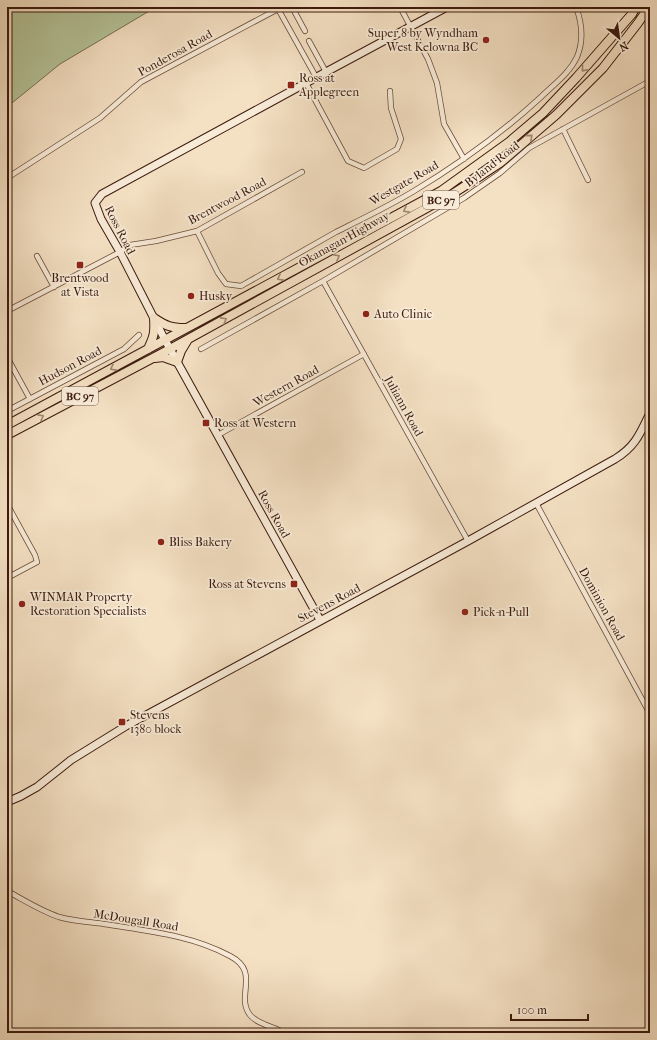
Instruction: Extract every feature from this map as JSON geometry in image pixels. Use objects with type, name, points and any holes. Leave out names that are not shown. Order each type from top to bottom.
[{"type":"highway","name":"Okanagan Highway","points":[[7,425],[441,191],[509,142],[543,113],[632,14],[636,7]]},
{"type":"highway","name":"Okanagan Highway","points":[[7,435],[154,358],[454,193],[500,163],[556,115],[603,68],[649,7]]},
{"type":"highway","points":[[154,318],[168,326],[186,328]]},
{"type":"highway","points":[[148,349],[155,332],[154,318]]},
{"type":"highway","points":[[154,358],[163,357],[177,362],[180,351],[189,338]]},
{"type":"street","points":[[292,7],[305,31]]},
{"type":"street","points":[[400,7],[428,59],[437,83],[444,124],[464,159]]},
{"type":"street","name":"Ross Road","points":[[320,620],[165,340],[120,252],[101,219],[95,203],[102,194],[447,7]]},
{"type":"street","name":"Westgate Road","points":[[197,231],[218,273],[226,284],[241,286],[335,233],[413,192],[464,159],[507,127],[565,75],[576,58],[582,38],[580,19],[576,7]]},
{"type":"street","points":[[277,8],[316,77]]},
{"type":"street","name":"Ponderosa Road","points":[[7,178],[100,118],[141,82],[277,8]]},
{"type":"street","points":[[309,41],[326,72]]},
{"type":"street","name":"Byland Road","points":[[201,348],[323,281],[464,198],[500,173],[529,148],[650,81]]},
{"type":"street","points":[[306,83],[348,161],[364,168],[397,149],[401,139],[391,108],[390,91]]},
{"type":"street","points":[[563,129],[588,180]]},
{"type":"street","name":"Brentwood Road","points":[[7,311],[120,252],[130,245],[156,241],[197,231],[302,172]]},
{"type":"street","points":[[37,256],[54,286]]},
{"type":"street","name":"Juliann Road","points":[[323,281],[468,541]]},
{"type":"street","name":"Hudson Road","points":[[7,411],[124,349],[139,335]]},
{"type":"street","name":"Western Road","points":[[218,435],[364,354]]},
{"type":"street","points":[[7,357],[30,399]]},
{"type":"street","name":"Stevens Road","points":[[7,802],[37,787],[71,760],[126,726],[468,541],[625,453],[640,433],[650,413]]},
{"type":"street","name":"Dominion Road","points":[[536,503],[650,714]]},
{"type":"street","points":[[7,504],[35,555],[37,562],[7,578]]},
{"type":"street","name":"McDougall Road","points":[[7,891],[58,917],[176,935],[230,955],[241,964],[246,972],[246,1002],[250,1016],[259,1022],[285,1033]]},
{"type":"green space","points":[[7,7],[156,7],[60,64],[7,107]]},
{"type":"place","name":"Super 8 by Wyndham West Kelowna BC","points":[[486,40]]},
{"type":"place","name":"Ross at Applegreen","points":[[291,85]]},
{"type":"place","name":"Brentwood at Vista","points":[[80,265]]},
{"type":"place","name":"Husky","points":[[191,296]]},
{"type":"place","name":"Auto Clinic","points":[[366,314]]},
{"type":"place","name":"Ross at Western","points":[[206,423]]},
{"type":"place","name":"Bliss Bakery","points":[[161,542]]},
{"type":"place","name":"Ross at Stevens","points":[[294,584]]},
{"type":"place","name":"WINMAR Property Restoration Specialists","points":[[22,604]]},
{"type":"place","name":"Pick-n-Pull","points":[[465,612]]},
{"type":"place","name":"Stevens 1380 block","points":[[122,722]]}]
